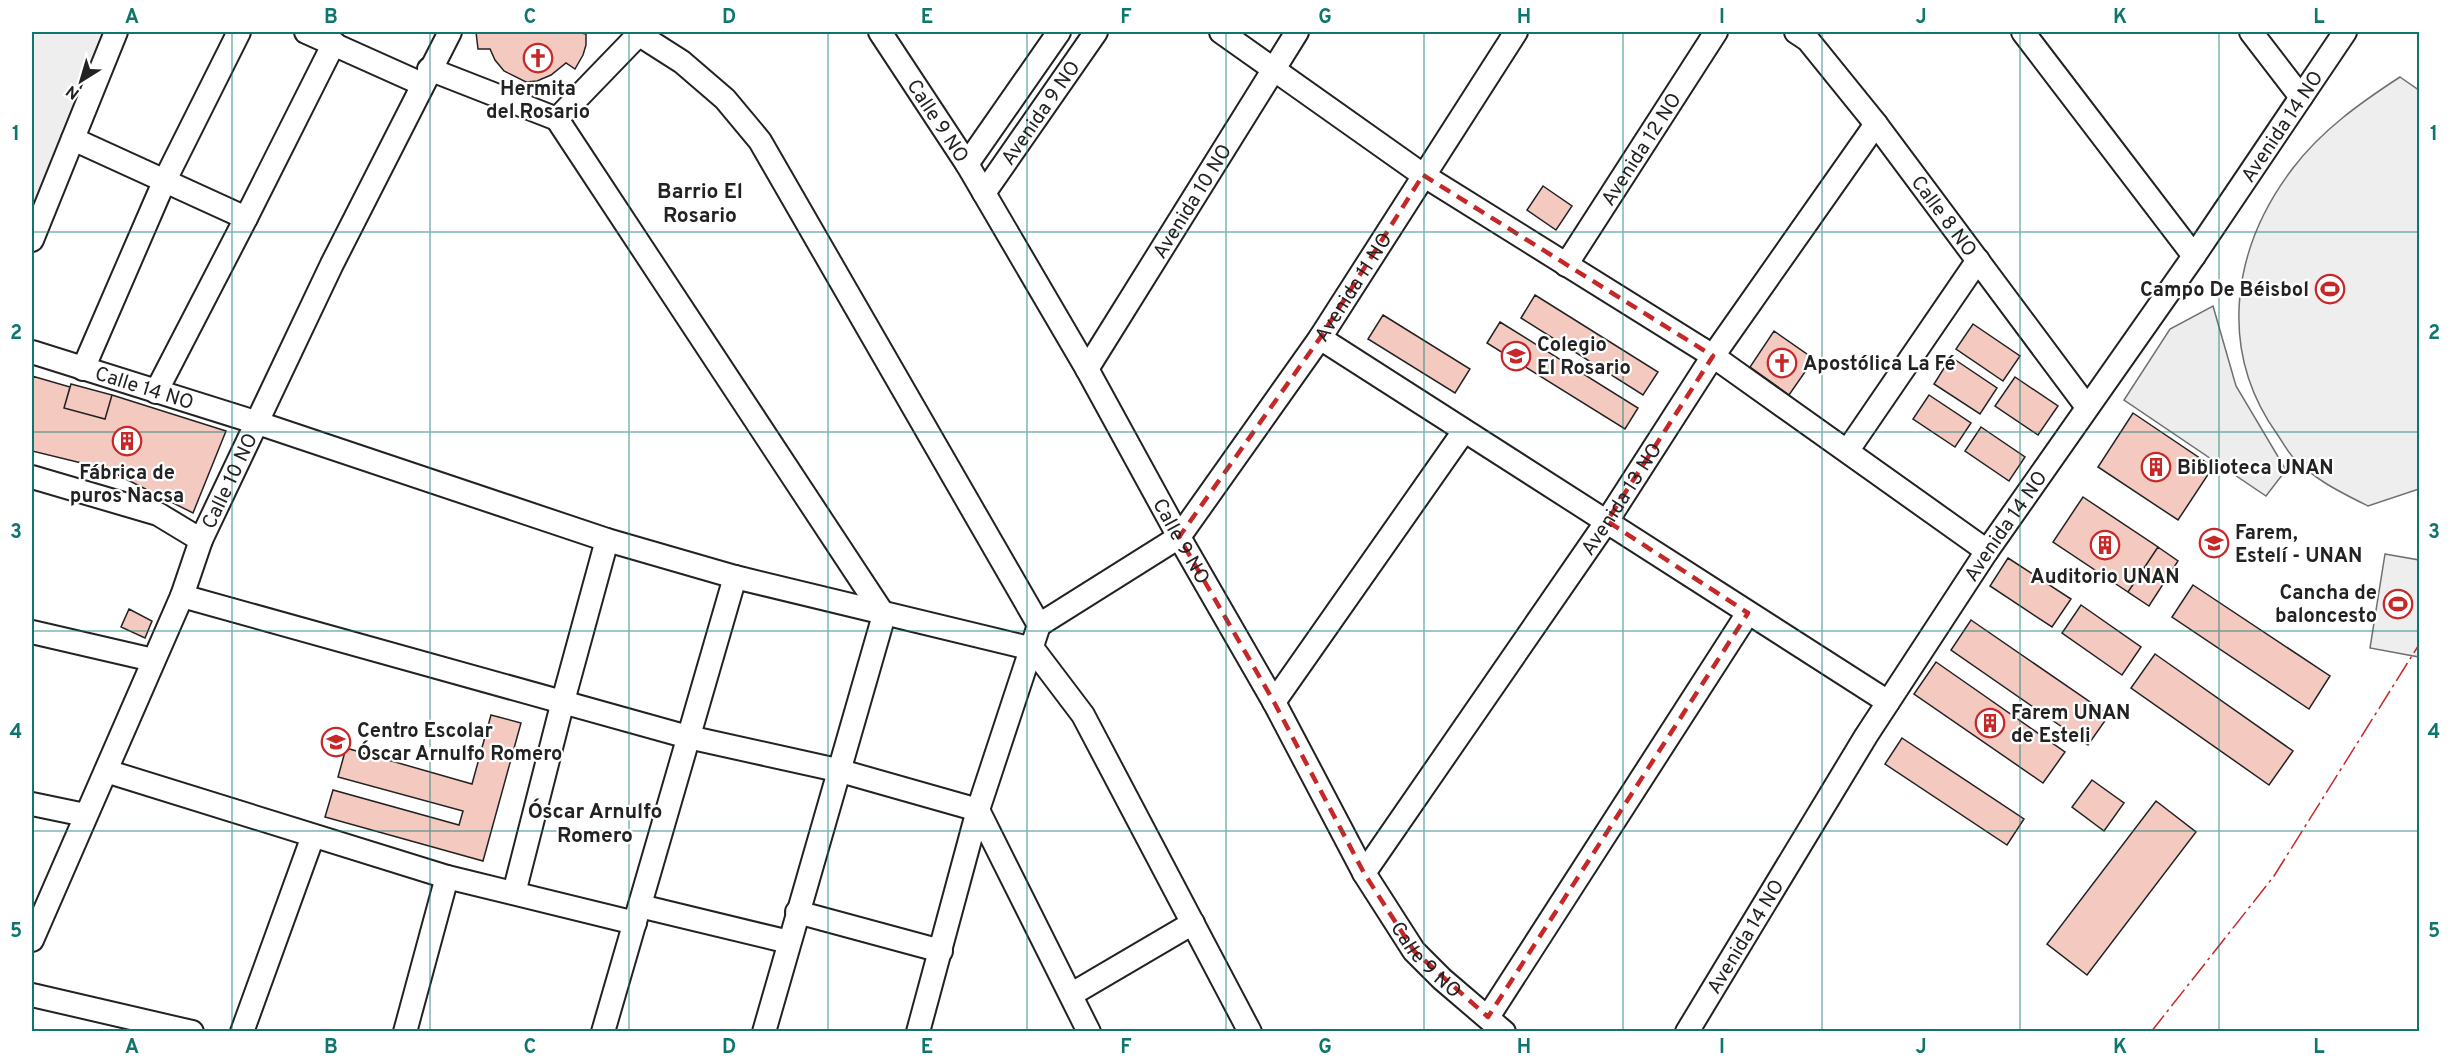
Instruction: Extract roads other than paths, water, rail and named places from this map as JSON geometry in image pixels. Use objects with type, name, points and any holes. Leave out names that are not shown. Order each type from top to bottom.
[{"type":"street","points":[[32,240],[116,32]]},
{"type":"street","points":[[83,369],[164,182],[239,32]]},
{"type":"street","points":[[306,32],[426,77],[557,119],[884,615],[837,770],[764,1032]]},
{"type":"street","name":"Calle 10 NO","points":[[32,940],[182,596],[201,540],[332,264],[450,32]]},
{"type":"street","points":[[557,119],[638,32],[682,62],[725,99],[760,141],[1039,625]]},
{"type":"street","name":"Calle 9 NO","points":[[880,32],[967,164],[1087,369],[1179,537],[1274,702],[1364,873],[1414,951],[1442,979],[1496,1024]]},
{"type":"street","name":"Avenida 9 NO","points":[[967,164],[1059,32]]},
{"type":"street","name":"Avenida 9 NO","points":[[984,193],[1096,32]]},
{"type":"street","points":[[1221,32],[1423,176],[1713,356],[1987,551]]},
{"type":"street","name":"Avenida 10 NO","points":[[1087,369],[1298,32]]},
{"type":"street","name":"Avenida 11 NO","points":[[1179,537],[1320,338],[1516,32]]},
{"type":"street","name":"Avenida 12 NO","points":[[1566,265],[1716,32]]},
{"type":"street","name":"Calle 8 NO","points":[[1796,32],[1808,40],[1876,124],[2087,407]]},
{"type":"street","points":[[2023,32],[2194,256]]},
{"type":"street","points":[[2251,32],[2301,97]]},
{"type":"street","name":"Avenida 14 NO","points":[[1687,1032],[1888,702],[1987,551],[2194,256],[2345,32]]},
{"type":"street","points":[[156,392],[334,43]]},
{"type":"street","name":"Avenida 13 NO","points":[[1364,873],[1607,522],[1713,356],[1876,124]]},
{"type":"street","points":[[73,139],[246,218]]},
{"type":"street","points":[[1848,450],[1978,260]]},
{"type":"street","points":[[1320,338],[1888,702]]},
{"type":"street","name":"Calle 14 NO","points":[[32,352],[258,423],[608,540],[735,577],[884,615],[1033,649]]},
{"type":"street","points":[[1274,702],[1464,430]]},
{"type":"street","points":[[32,477],[158,514],[201,540]]},
{"type":"street","points":[[918,1032],[978,810],[1033,649],[1039,625],[1179,537]]},
{"type":"street","points":[[514,893],[563,701],[608,540]]},
{"type":"street","points":[[603,1032],[735,577]]},
{"type":"street","points":[[182,596],[688,737],[837,770],[978,810],[1072,994],[1084,1028]]},
{"type":"street","points":[[1496,1024],[1748,613]]},
{"type":"street","points":[[32,632],[153,660]]},
{"type":"street","points":[[1033,649],[1083,715],[1251,1032]]},
{"type":"street","points":[[106,771],[447,877],[514,893],[789,942]]},
{"type":"street","points":[[32,804],[85,816]]},
{"type":"street","points":[[242,1032],[313,836]]},
{"type":"street","points":[[405,1032],[447,877]]},
{"type":"street","points":[[797,912],[941,951]]},
{"type":"street","points":[[1072,994],[1193,923]]},
{"type":"street","points":[[32,995],[192,1032]]},
{"type":"place","name":"Hermita del Rosario","points":[[538,58]]},
{"type":"place","name":"Campo De Béisbol","points":[[2330,289]]},
{"type":"place","name":"Colegio El Rosario","points":[[1516,356]]},
{"type":"place","name":"Apostólica La Fé","points":[[1782,363]]},
{"type":"place","name":"Fábrica de puros Nacsa","points":[[127,441]]},
{"type":"place","name":"Biblioteca UNAN","points":[[2156,467]]},
{"type":"place","name":"Farem, Estelí - UNAN","points":[[2214,543]]},
{"type":"place","name":"Auditorio UNAN","points":[[2105,545]]},
{"type":"place","name":"Cancha de baloncesto","points":[[2398,604]]},
{"type":"place","name":"Farem UNAN de Esteli","points":[[1990,723]]},
{"type":"place","name":"Centro Escolar Óscar Arnulfo Romero","points":[[336,742]]},
{"type":"district","name":"Barrio El Rosario","points":[[700,203]]},
{"type":"district","name":"Óscar Arnulfo Romero","points":[[595,823]]}]
